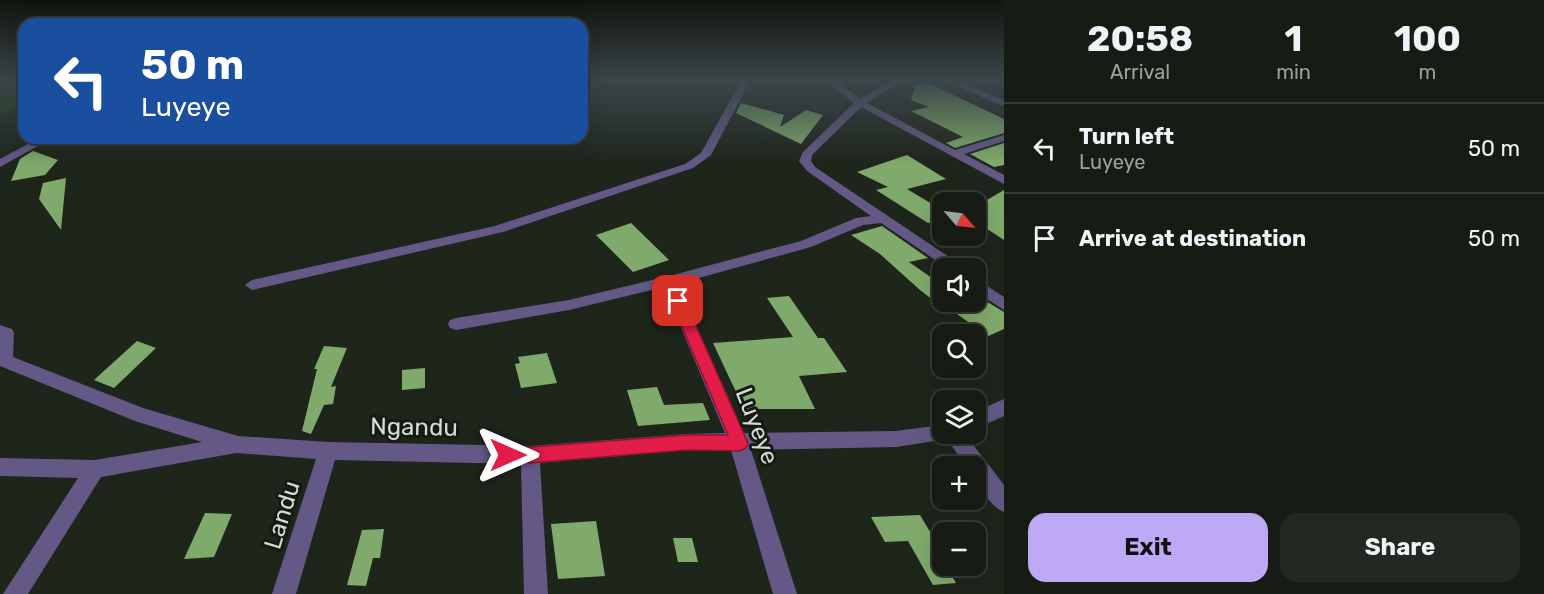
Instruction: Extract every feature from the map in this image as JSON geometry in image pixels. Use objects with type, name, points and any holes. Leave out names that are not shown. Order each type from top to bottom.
[{"type":"street","points":[[252,285],[498,229],[689,166],[705,155],[730,109]]},
{"type":"street","points":[[854,109],[807,154],[806,161],[811,169],[942,258]]},
{"type":"street","points":[[871,109],[1004,180]]},
{"type":"street","points":[[956,153],[1004,138]]},
{"type":"street","points":[[0,164],[36,144]]},
{"type":"street","points":[[456,324],[569,305],[669,281],[806,244],[861,221],[883,219]]},
{"type":"street","name":"Luyeye","points":[[669,281],[740,443],[785,594]]},
{"type":"street","points":[[986,291],[1004,305]]},
{"type":"street","name":"Ngandu","points":[[2,329],[5,361],[141,415],[238,445],[328,451],[530,455],[686,442],[896,439],[932,434]]},
{"type":"street","points":[[986,416],[1004,407]]},
{"type":"street","points":[[961,444],[1004,502]]},
{"type":"street","points":[[0,467],[95,469],[238,445]]},
{"type":"street","name":"Landu","points":[[284,594],[328,451]]},
{"type":"street","points":[[530,455],[536,594]]},
{"type":"street","points":[[15,594],[95,469]]},
{"type":"green space","points":[[0,109],[15,109],[3,115],[0,115]]},
{"type":"building","points":[[738,109],[761,109],[784,115],[780,127],[806,110],[823,115],[801,144],[736,113]]},
{"type":"building","points":[[921,109],[982,109],[1004,119],[1004,133],[955,148],[946,143],[963,137],[911,111]]},
{"type":"building","points":[[1004,143],[1004,165],[994,167],[970,154]]},
{"type":"building","points":[[33,151],[58,160],[45,175],[11,181],[20,159]]},
{"type":"building","points":[[907,155],[946,179],[907,189],[932,204],[932,222],[928,223],[876,190],[888,187],[857,172]]},
{"type":"building","points":[[66,178],[61,230],[39,199],[43,183]]},
{"type":"building","points":[[1004,190],[1004,240],[986,228],[986,201]]},
{"type":"building","points":[[631,223],[669,260],[633,272],[596,235]]},
{"type":"building","points":[[882,226],[928,258],[909,262],[932,278],[932,299],[880,254],[851,235]]},
{"type":"building","points":[[789,296],[818,338],[824,338],[847,372],[799,376],[815,409],[744,409],[713,343],[793,337],[767,298]]},
{"type":"building","points":[[986,301],[1004,312],[1004,329],[986,337],[986,324],[971,324],[954,312],[986,312]]},
{"type":"building","points":[[137,341],[156,348],[114,388],[94,380]]},
{"type":"building","points":[[324,346],[347,348],[331,387],[336,386],[333,404],[324,405],[311,434],[302,431],[317,369],[314,369]]},
{"type":"building","points":[[547,353],[557,383],[521,388],[515,364],[520,363],[518,357]]},
{"type":"building","points":[[425,368],[425,388],[402,390],[402,370]]},
{"type":"building","points":[[657,387],[664,405],[703,403],[710,420],[638,426],[627,390]]},
{"type":"building","points":[[205,513],[232,514],[214,557],[184,559]]},
{"type":"building","points":[[920,515],[932,535],[932,576],[952,576],[956,583],[933,585],[908,541],[885,542],[871,517]]},
{"type":"building","points":[[596,521],[605,576],[558,579],[551,524]]},
{"type":"building","points":[[384,529],[380,558],[373,558],[366,586],[347,585],[362,530]]},
{"type":"building","points":[[673,538],[692,538],[698,562],[678,562]]},
{"type":"route","points":[[508,455],[686,442],[740,443],[678,301]]}]
